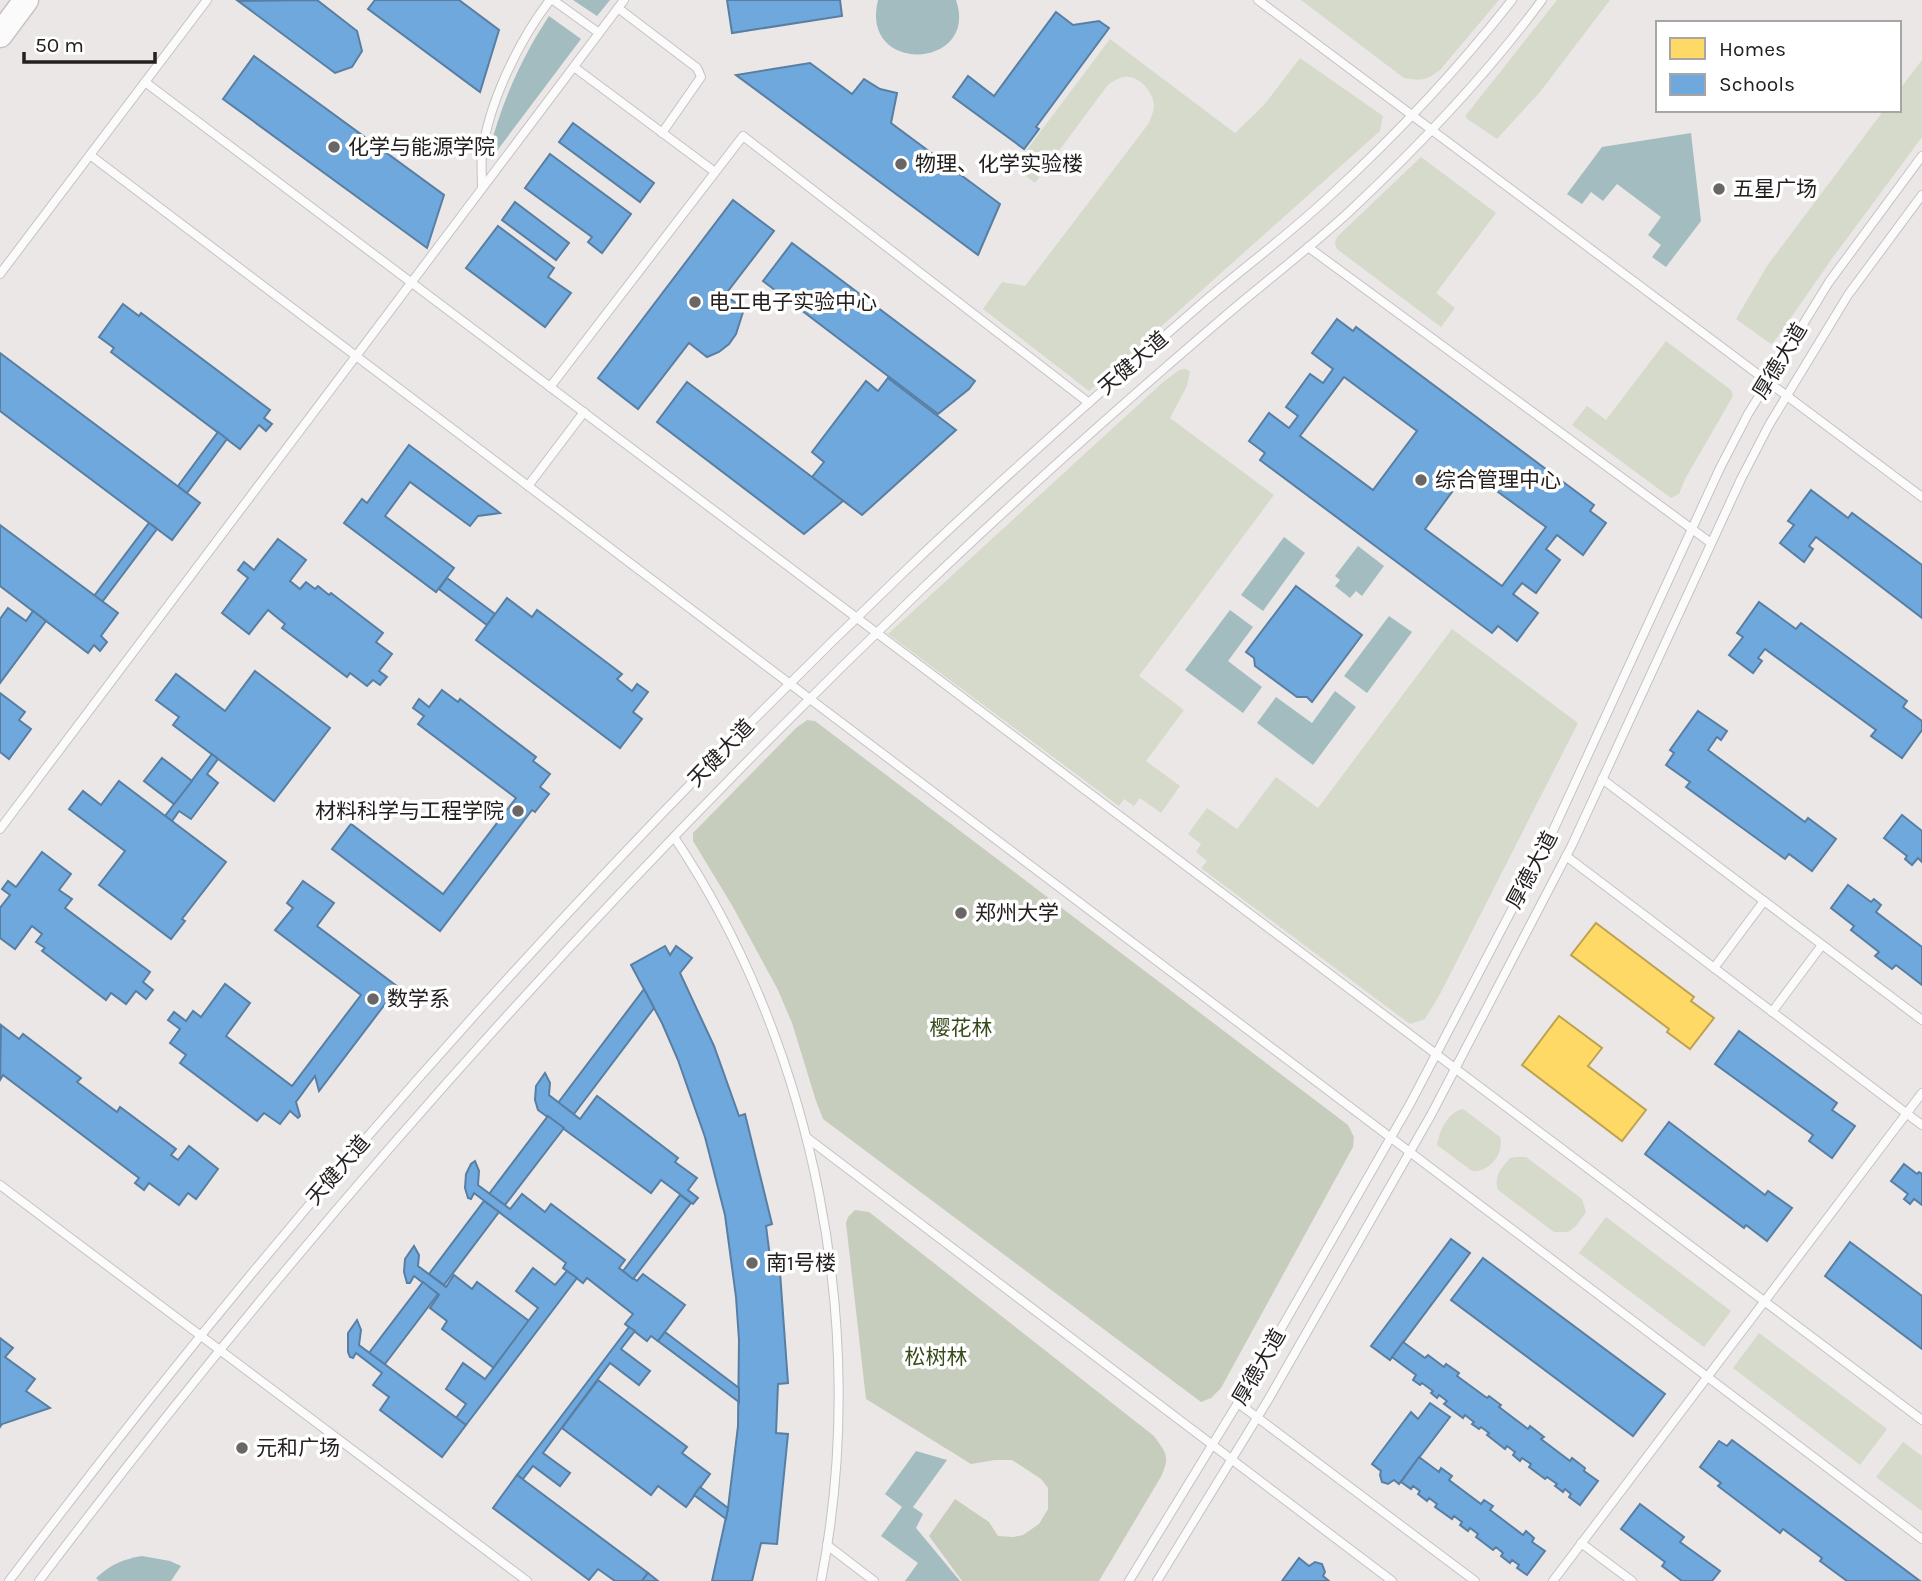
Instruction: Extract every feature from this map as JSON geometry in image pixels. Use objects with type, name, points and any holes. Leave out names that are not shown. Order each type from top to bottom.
[{"type":"main road","points":[[0,35],[26,0]]},
{"type":"lane","points":[[0,274],[207,0]]},
{"type":"lane","points":[[482,188],[482,156],[501,88],[525,36],[551,0],[599,33]]},
{"type":"lane","points":[[0,829],[624,0]]},
{"type":"lane","points":[[1258,0],[1922,496]]},
{"type":"lane","name":"天健大道","points":[[9,1581],[200,1335],[325,1185],[521,962],[790,683],[908,569],[1088,403],[1331,195],[1455,69],[1512,0]]},
{"type":"lane","name":"天健大道","points":[[39,1581],[140,1449],[335,1211],[548,969],[810,698],[943,569],[1121,406],[1348,214],[1473,85],[1542,0]]},
{"type":"lane","points":[[618,8],[697,68],[701,77],[662,133]]},
{"type":"lane","points":[[574,66],[715,172]]},
{"type":"lane","points":[[145,82],[1922,1420]]},
{"type":"lane","points":[[550,387],[743,136],[1088,403]]},
{"type":"lane","points":[[90,155],[1922,1539]]},
{"type":"lane","name":"厚德大道","points":[[1129,1581],[1238,1403],[1391,1138],[1436,1054],[1551,835],[1725,457],[1748,414],[1829,282],[1922,156]]},
{"type":"lane","name":"厚德大道","points":[[1157,1581],[1257,1418],[1455,1068],[1566,856],[1741,479],[1769,425],[1848,295],[1922,195]]},
{"type":"lane","points":[[1308,247],[1711,543]]},
{"type":"lane","points":[[528,486],[584,412]]},
{"type":"lane","points":[[1602,779],[1922,1020]]},
{"type":"lane","points":[[674,837],[733,939],[754,985],[786,1069],[805,1136],[825,1229],[836,1331],[837,1430],[835,1478],[821,1581]]},
{"type":"lane","points":[[1566,856],[1922,1125]]},
{"type":"lane","points":[[1714,968],[1764,901]]},
{"type":"lane","points":[[1772,1012],[1822,945]]},
{"type":"lane","points":[[1553,1581],[1922,1093]]},
{"type":"lane","points":[[805,1136],[1392,1581]]},
{"type":"lane","points":[[0,1185],[527,1581]]},
{"type":"lane","points":[[1238,1403],[1475,1581]]},
{"type":"lane","points":[[1581,1543],[1632,1581]]},
{"type":"lane","points":[[827,1545],[874,1581]]},
{"type":"green space","points":[[1301,0],[1499,0],[1440,70],[1419,80],[1404,78]]},
{"type":"green space","points":[[1557,0],[1610,0],[1540,92],[1497,139],[1466,118],[1466,115]]},
{"type":"green space","points":[[1110,39],[1235,133],[1264,105],[1300,58],[1383,116],[1380,131],[1089,391],[983,309],[1002,282],[1025,286],[1149,123],[1154,106],[1149,91],[1134,78],[1120,78],[1107,86],[1035,183],[1014,167]]},
{"type":"green space","points":[[1922,60],[1922,137],[1771,344],[1736,319],[1767,266],[1882,112],[1901,112],[1901,87]]},
{"type":"green space","points":[[1421,157],[1496,213],[1436,293],[1455,308],[1441,327],[1337,249],[1335,243],[1337,237]]},
{"type":"green space","points":[[1666,341],[1731,390],[1733,396],[1679,494],[1671,498],[1572,425],[1587,406],[1606,420]]},
{"type":"green space","points":[[1186,369],[1190,372],[1187,386],[1170,418],[1274,495],[1139,676],[1184,710],[1146,761],[1180,786],[1161,813],[1140,798],[1134,806],[1124,799],[1119,806],[888,634],[1161,384],[1179,370]]},
{"type":"green space","points":[[1452,629],[1578,723],[1439,996],[1425,1019],[1410,1024],[1201,868],[1207,861],[1196,852],[1201,844],[1188,834],[1207,808],[1237,829],[1276,777],[1318,808]]},
{"type":"green space","name":"樱花林","points":[[807,720],[815,721],[1348,1125],[1354,1137],[1353,1147],[1221,1388],[1211,1398],[1201,1402],[823,1119],[792,1023],[778,990],[693,841],[693,833]]},
{"type":"green space","points":[[1463,1109],[1500,1137],[1498,1155],[1490,1165],[1478,1171],[1472,1171],[1437,1145],[1445,1123],[1453,1114]]},
{"type":"green space","points":[[1526,1157],[1582,1199],[1586,1212],[1576,1226],[1568,1232],[1554,1232],[1498,1190],[1499,1172],[1510,1158]]},
{"type":"green space","name":"松树林","points":[[855,1210],[869,1212],[1154,1436],[1161,1446],[1166,1454],[1162,1475],[1099,1581],[962,1581],[929,1536],[955,1499],[989,1522],[998,1536],[1023,1535],[1039,1524],[1048,1509],[1048,1488],[1041,1479],[1012,1460],[971,1464],[866,1399],[846,1223]]},
{"type":"green space","points":[[1606,1217],[1731,1311],[1704,1347],[1579,1253]]},
{"type":"green space","points":[[1759,1333],[1887,1429],[1860,1465],[1733,1368]]},
{"type":"green space","points":[[1903,1442],[1922,1456],[1922,1511],[1876,1477]]},
{"type":"water","points":[[573,0],[610,0],[597,16]]},
{"type":"water","points":[[878,0],[956,0],[959,23],[951,40],[937,50],[919,54],[901,52],[886,42],[877,25]]},
{"type":"water","points":[[549,16],[581,39],[490,160],[487,159],[512,84]]},
{"type":"water","points":[[1691,133],[1701,221],[1666,267],[1652,257],[1661,245],[1648,235],[1661,217],[1617,184],[1603,201],[1591,192],[1582,204],[1567,194],[1602,147]]},
{"type":"water","points":[[1284,537],[1305,553],[1263,611],[1241,595]]},
{"type":"water","points":[[1358,546],[1384,566],[1362,596],[1356,591],[1350,598],[1335,586],[1340,580],[1335,576]]},
{"type":"water","points":[[1230,610],[1253,627],[1228,661],[1262,687],[1243,713],[1185,670]]},
{"type":"water","points":[[1389,616],[1412,632],[1367,693],[1344,676]]},
{"type":"water","points":[[1335,691],[1356,707],[1313,765],[1257,723],[1276,697],[1312,723]]},
{"type":"water","points":[[916,1451],[947,1460],[913,1507],[923,1514],[916,1528],[960,1581],[905,1581],[918,1563],[881,1536],[902,1507],[885,1494]]},
{"type":"water","points":[[142,1556],[170,1561],[181,1566],[171,1581],[99,1581],[96,1578],[117,1563]]},
{"type":"building: Homes","points":[[1596,923],[1694,997],[1691,1001],[1714,1018],[1690,1049],[1667,1032],[1669,1029],[1571,955]]},
{"type":"building: Homes","points":[[1559,1016],[1602,1048],[1588,1066],[1646,1110],[1622,1141],[1522,1065]]},
{"type":"building: Schools","points":[[317,0],[357,31],[362,51],[352,67],[335,73],[238,1]]},
{"type":"building: Schools","points":[[375,0],[459,0],[499,30],[480,92],[368,9]]},
{"type":"building: Schools","points":[[727,0],[840,0],[842,16],[732,33]]},
{"type":"building: Schools","points":[[1056,12],[1073,25],[1099,21],[1109,28],[1036,127],[1039,129],[1024,149],[953,97],[968,76],[994,96]]},
{"type":"building: Schools","name":"化学与能源学院","points":[[254,56],[444,195],[427,248],[223,99]]},
{"type":"building: Schools","name":"物理、化学实验楼","points":[[810,63],[852,94],[864,79],[880,89],[897,93],[891,123],[1000,204],[978,255],[736,75]]},
{"type":"building: Schools","points":[[573,123],[654,183],[640,202],[559,142]]},
{"type":"building: Schools","points":[[550,154],[631,214],[602,253],[588,242],[592,237],[525,188]]},
{"type":"building: Schools","name":"电工电子实验中心","points":[[733,200],[774,231],[725,295],[744,309],[736,334],[719,352],[707,357],[689,343],[638,409],[598,378]]},
{"type":"building: Schools","points":[[515,202],[569,243],[556,260],[502,220]]},
{"type":"building: Schools","points":[[498,226],[554,268],[548,277],[571,293],[545,327],[466,268]]},
{"type":"building: Schools","points":[[792,243],[975,381],[969,389],[938,414],[763,281]]},
{"type":"building: Schools","points":[[123,304],[139,316],[141,313],[270,410],[264,418],[272,424],[266,431],[259,425],[240,449],[111,352],[114,348],[99,337]]},
{"type":"building: Schools","name":"综合管理中心","points":[[1337,319],[1353,331],[1356,327],[1594,505],[1590,511],[1606,523],[1583,555],[1557,535],[1546,549],[1560,560],[1536,593],[1522,583],[1513,594],[1538,613],[1517,641],[1498,626],[1492,633],[1260,460],[1265,453],[1249,441],[1269,413],[1289,428],[1298,416],[1286,407],[1310,374],[1323,383],[1333,369],[1312,353]],"holes":[[[1344,377],[1417,431],[1373,490],[1300,436]],[[1468,470],[1546,527],[1502,586],[1425,529]]]},
{"type":"building: Schools","points":[[0,353],[200,503],[172,540],[0,411]]},
{"type":"building: Schools","points":[[888,378],[956,430],[862,515],[812,477],[824,462],[812,452],[866,381],[878,391]]},
{"type":"building: Schools","points":[[687,382],[843,501],[804,534],[657,422]]},
{"type":"building: Schools","points":[[218,432],[227,439],[187,493],[178,486]]},
{"type":"building: Schools","points":[[409,445],[500,513],[478,516],[470,526],[410,482],[385,516],[454,568],[436,592],[344,523],[362,499],[367,503]]},
{"type":"building: Schools","points":[[1811,490],[1848,518],[1852,513],[1922,565],[1922,618],[1816,537],[1809,546],[1813,549],[1804,562],[1780,543],[1794,525],[1788,521]]},
{"type":"building: Schools","points":[[149,523],[157,529],[102,602],[94,596]]},
{"type":"building: Schools","points":[[0,525],[118,613],[101,636],[107,642],[100,651],[94,645],[88,653],[0,586]]},
{"type":"building: Schools","points":[[278,539],[306,560],[290,581],[300,589],[306,582],[315,589],[318,586],[329,595],[331,593],[383,633],[376,642],[392,654],[379,671],[387,677],[380,685],[373,680],[367,686],[350,673],[347,677],[282,628],[285,624],[268,610],[249,634],[222,613],[248,578],[238,570],[244,562],[254,570]]},
{"type":"building: Schools","points":[[447,578],[495,614],[487,625],[439,589]]},
{"type":"building: Schools","points":[[1296,586],[1362,635],[1312,702],[1307,697],[1297,697],[1255,666],[1254,658],[1246,652]]},
{"type":"building: Schools","points":[[507,598],[532,617],[537,610],[622,674],[617,679],[632,691],[637,684],[648,692],[633,712],[642,719],[620,748],[476,640]]},
{"type":"building: Schools","points":[[1759,602],[1796,629],[1801,623],[1907,701],[1903,707],[1922,721],[1922,730],[1902,758],[1871,736],[1876,730],[1765,649],[1758,658],[1762,661],[1753,673],[1729,655],[1743,637],[1737,633]]},
{"type":"building: Schools","points":[[8,608],[26,621],[33,611],[46,621],[0,683],[0,619]]},
{"type":"building: Schools","points":[[255,671],[330,728],[274,801],[173,725],[179,717],[156,700],[176,674],[225,711]]},
{"type":"building: Schools","name":"材料科学与工程学院","points":[[442,690],[458,702],[460,699],[536,757],[533,761],[550,774],[540,787],[549,794],[535,812],[532,810],[440,931],[332,849],[351,824],[443,894],[516,798],[418,724],[424,716],[413,708],[419,699],[429,707]]},
{"type":"building: Schools","points":[[0,693],[25,712],[19,720],[31,729],[9,759],[0,752]]},
{"type":"building: Schools","points":[[1698,711],[1727,731],[1721,740],[1717,737],[1708,750],[1805,822],[1808,818],[1836,839],[1812,871],[1789,854],[1785,859],[1686,787],[1690,782],[1666,765],[1674,753],[1670,750]]},
{"type":"building: Schools","points":[[212,754],[218,759],[207,774],[218,783],[191,819],[179,811],[172,821],[165,816]]},
{"type":"building: Schools","points":[[162,758],[192,781],[174,804],[144,781]]},
{"type":"building: Schools","points":[[119,781],[226,862],[182,919],[185,921],[171,939],[99,885],[125,851],[69,809],[83,791],[101,805]]},
{"type":"building: Schools","points":[[1902,815],[1922,831],[1922,862],[1918,858],[1912,865],[1905,859],[1907,856],[1884,838]]},
{"type":"building: Schools","points":[[42,852],[71,874],[59,890],[72,899],[65,908],[150,972],[143,982],[153,990],[146,999],[136,991],[126,1004],[111,993],[106,1000],[42,951],[45,948],[36,942],[42,934],[32,926],[15,949],[0,938],[0,908],[10,895],[2,889],[8,881],[16,887]]},
{"type":"building: Schools","name":"数学系","points":[[303,881],[334,903],[317,926],[398,987],[319,1091],[315,1076],[296,1102],[300,1116],[298,1118],[290,1111],[280,1124],[264,1113],[257,1121],[180,1063],[186,1055],[170,1043],[180,1029],[168,1020],[174,1012],[186,1021],[193,1011],[201,1017],[225,984],[250,1003],[226,1036],[292,1086],[361,995],[275,930],[293,908],[287,903]]},
{"type":"building: Schools","points":[[1848,885],[1871,902],[1874,899],[1881,905],[1876,912],[1922,947],[1922,985],[1896,965],[1892,969],[1875,956],[1879,952],[1851,930],[1854,926],[1831,908]]},
{"type":"building: Schools","name":"南1号楼","points":[[665,946],[670,955],[676,946],[692,958],[680,973],[714,1046],[739,1116],[745,1114],[772,1224],[766,1226],[772,1273],[780,1272],[788,1383],[778,1384],[776,1433],[788,1434],[777,1544],[761,1543],[752,1581],[712,1581],[728,1508],[738,1426],[739,1340],[736,1297],[725,1215],[705,1137],[678,1060],[631,965]]},
{"type":"building: Schools","points":[[644,989],[654,1008],[574,1114],[558,1103]]},
{"type":"building: Schools","points":[[1,1025],[19,1039],[23,1034],[81,1078],[77,1082],[117,1112],[120,1107],[176,1149],[171,1155],[178,1160],[189,1146],[218,1169],[196,1199],[188,1193],[179,1205],[149,1183],[144,1190],[135,1183],[139,1178],[3,1075],[0,1080]]},
{"type":"building: Schools","points":[[1739,1031],[1837,1103],[1832,1110],[1855,1126],[1832,1158],[1809,1141],[1813,1135],[1715,1064]]},
{"type":"building: Schools","points":[[545,1073],[550,1083],[549,1095],[580,1119],[597,1096],[678,1158],[675,1162],[697,1178],[688,1190],[698,1198],[693,1204],[661,1180],[651,1193],[538,1110],[535,1100],[536,1086]]},
{"type":"building: Schools","points":[[548,1116],[564,1128],[505,1205],[489,1194]]},
{"type":"building: Schools","points":[[1669,1122],[1765,1195],[1768,1191],[1792,1208],[1767,1241],[1746,1225],[1744,1228],[1645,1154]]},
{"type":"building: Schools","points":[[475,1161],[479,1171],[478,1185],[510,1209],[522,1194],[545,1212],[551,1204],[625,1260],[619,1268],[637,1281],[643,1274],[685,1305],[658,1341],[651,1336],[647,1341],[625,1324],[633,1314],[587,1278],[583,1283],[563,1268],[566,1263],[474,1193],[471,1199],[468,1198],[465,1188],[466,1174]]},
{"type":"building: Schools","points":[[1904,1164],[1917,1174],[1922,1174],[1922,1205],[1914,1199],[1910,1204],[1904,1199],[1908,1194],[1891,1181]]},
{"type":"building: Schools","points":[[680,1195],[691,1203],[633,1279],[623,1271]]},
{"type":"building: Schools","points":[[484,1201],[499,1212],[444,1285],[429,1274]]},
{"type":"building: Schools","points":[[1451,1239],[1470,1253],[1390,1360],[1371,1346]]},
{"type":"building: Schools","points":[[1850,1242],[1922,1296],[1922,1349],[1825,1276]]},
{"type":"building: Schools","points":[[414,1246],[419,1255],[418,1266],[446,1287],[454,1275],[472,1289],[477,1282],[529,1321],[494,1368],[442,1329],[447,1321],[430,1308],[439,1295],[414,1276],[410,1283],[407,1283],[405,1259]]},
{"type":"building: Schools","points":[[1483,1258],[1665,1394],[1633,1436],[1451,1300]]},
{"type":"building: Schools","points":[[533,1268],[555,1285],[567,1271],[577,1278],[466,1425],[456,1418],[466,1404],[446,1389],[463,1363],[485,1379],[538,1308],[516,1291]]},
{"type":"building: Schools","points":[[423,1282],[438,1294],[385,1364],[369,1353]]},
{"type":"building: Schools","points":[[357,1320],[361,1330],[359,1345],[466,1425],[442,1457],[380,1410],[389,1397],[373,1385],[382,1373],[356,1353],[353,1358],[348,1352],[348,1333]]},
{"type":"building: Schools","points":[[629,1327],[635,1331],[621,1349],[650,1371],[639,1385],[610,1363],[543,1453],[570,1473],[560,1486],[533,1466],[523,1479],[517,1475]]},
{"type":"building: Schools","points":[[665,1332],[739,1388],[739,1402],[658,1341]]},
{"type":"building: Schools","points":[[0,1338],[13,1348],[5,1357],[35,1379],[26,1391],[50,1408],[0,1427]]},
{"type":"building: Schools","points":[[1403,1342],[1425,1358],[1428,1355],[1444,1367],[1446,1364],[1459,1373],[1457,1376],[1487,1398],[1489,1396],[1528,1429],[1530,1426],[1544,1437],[1541,1439],[1570,1461],[1572,1458],[1585,1468],[1584,1471],[1598,1481],[1580,1505],[1569,1497],[1571,1494],[1565,1489],[1563,1492],[1555,1486],[1557,1484],[1529,1467],[1531,1464],[1522,1458],[1520,1461],[1513,1455],[1515,1452],[1507,1446],[1505,1449],[1487,1435],[1489,1433],[1472,1424],[1474,1422],[1465,1415],[1463,1418],[1444,1404],[1447,1401],[1439,1395],[1437,1398],[1431,1393],[1433,1391],[1413,1380],[1416,1375],[1392,1357]]},
{"type":"building: Schools","points":[[598,1380],[687,1447],[682,1453],[710,1474],[686,1507],[658,1486],[651,1495],[562,1428]]},
{"type":"building: Schools","points":[[1430,1403],[1450,1417],[1399,1484],[1394,1480],[1388,1484],[1382,1482],[1381,1471],[1372,1464],[1411,1412],[1418,1419]]},
{"type":"building: Schools","points":[[1732,1440],[1920,1581],[1847,1581],[1783,1529],[1780,1533],[1718,1486],[1721,1483],[1700,1467],[1719,1441],[1727,1446]]},
{"type":"building: Schools","points":[[1419,1457],[1439,1472],[1441,1468],[1452,1476],[1449,1480],[1481,1504],[1484,1500],[1493,1506],[1490,1510],[1523,1535],[1526,1531],[1534,1538],[1532,1542],[1545,1551],[1527,1575],[1517,1568],[1519,1565],[1512,1560],[1510,1563],[1501,1556],[1503,1553],[1496,1547],[1493,1550],[1476,1537],[1478,1534],[1460,1525],[1462,1522],[1454,1516],[1452,1519],[1435,1507],[1437,1504],[1429,1498],[1427,1501],[1418,1494],[1420,1491],[1401,1482]]},
{"type":"building: Schools","points":[[517,1475],[648,1573],[642,1581],[615,1581],[598,1569],[589,1580],[493,1508]]},
{"type":"building: Schools","points":[[700,1487],[728,1508],[726,1519],[694,1495]]},
{"type":"building: Schools","points":[[1640,1504],[1684,1537],[1680,1542],[1720,1571],[1712,1581],[1682,1581],[1662,1566],[1665,1562],[1621,1529]]},
{"type":"building: Schools","points":[[1299,1558],[1309,1566],[1315,1562],[1322,1564],[1325,1572],[1323,1576],[1329,1581],[1282,1581]]},
{"type":"building: Schools","points":[[648,1573],[658,1581],[642,1581]]},
{"type":"place","name":"化学与能源学院","points":[[334,147]]},
{"type":"place","name":"物理、化学实验楼","points":[[901,164]]},
{"type":"place","name":"五星广场","points":[[1719,189]]},
{"type":"place","name":"电工电子实验中心","points":[[695,302]]},
{"type":"place","name":"综合管理中心","points":[[1421,480]]},
{"type":"place","name":"材料科学与工程学院","points":[[518,811]]},
{"type":"place","name":"郑州大学","points":[[961,913]]},
{"type":"place","name":"数学系","points":[[373,999]]},
{"type":"place","name":"南1号楼","points":[[752,1263]]},
{"type":"place","name":"元和广场","points":[[242,1448]]}]
